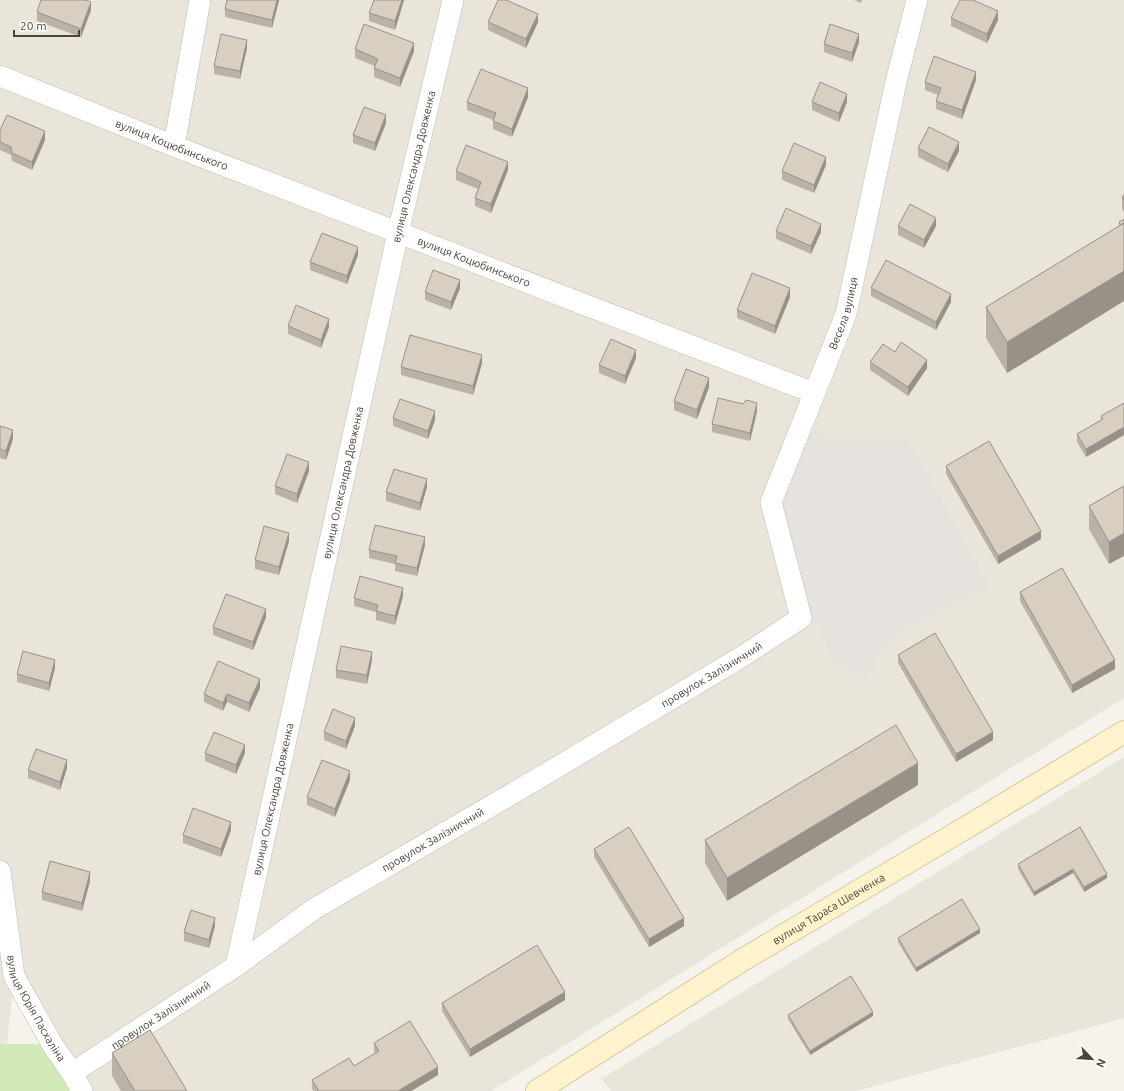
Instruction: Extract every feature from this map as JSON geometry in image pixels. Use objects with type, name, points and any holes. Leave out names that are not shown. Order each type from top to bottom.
[{"type":"main road","name":"вулиця Тараса Шевченка","points":[[537,1091],[744,959],[1124,732]]},
{"type":"street","points":[[174,146],[200,0]]},
{"type":"street","name":"вулиця Олександра Довженка","points":[[236,966],[398,232],[453,0]]},
{"type":"street","name":"Весела вулиця","points":[[801,618],[771,502],[846,314],[896,82],[917,0]]},
{"type":"street","name":"вулиця Коцюбинського","points":[[0,76],[174,146],[814,393]]},
{"type":"street","name":"провулок Залізничний","points":[[72,1073],[236,966],[314,909],[743,656],[801,618]]},
{"type":"street","name":"вулиця Юрія Пасхаліна","points":[[0,872],[14,976],[52,1044],[72,1073],[82,1091]]},
{"type":"shaded area","points":[[0,0],[1124,0],[1124,698],[491,1091],[82,1091],[14,977],[7,1044],[0,1044]],"holes":[[[800,428],[829,435],[867,437],[906,433],[991,587],[944,609],[890,642],[866,681],[832,664],[819,627]]]},
{"type":"shaded area","points":[[800,428],[829,435],[867,437],[906,433],[991,587],[944,609],[890,642],[866,681],[832,664],[819,627],[801,618],[771,502]]},
{"type":"shaded area","points":[[1124,757],[1124,1018],[856,1091],[612,1091],[601,1079]]},
{"type":"green space","points":[[0,1044],[52,1044],[82,1091],[0,1091]]},
{"type":"building","points":[[41,0],[86,0],[91,2],[81,29],[37,12]]},
{"type":"building","points":[[227,0],[277,0],[272,20],[225,9]]},
{"type":"building","points":[[374,0],[402,0],[395,21],[369,13]]},
{"type":"building","points":[[498,0],[506,0],[538,14],[526,39],[488,22]]},
{"type":"building","points":[[960,0],[973,0],[998,11],[987,34],[951,18]]},
{"type":"building","points":[[364,24],[414,43],[400,78],[374,68],[378,59],[355,49]]},
{"type":"building","points":[[830,24],[859,34],[852,53],[824,44]]},
{"type":"building","points":[[221,34],[247,40],[240,71],[214,66]]},
{"type":"building","points":[[934,56],[976,72],[962,110],[936,101],[941,88],[925,82]]},
{"type":"building","points":[[481,69],[528,88],[512,129],[493,121],[496,113],[467,102]]},
{"type":"building","points":[[820,82],[847,94],[839,113],[812,102]]},
{"type":"building","points":[[364,107],[386,115],[375,143],[353,135]]},
{"type":"building","points":[[7,115],[45,131],[32,162],[12,153],[11,147],[0,142],[0,130]]},
{"type":"building","points":[[929,127],[959,142],[948,164],[918,148]]},
{"type":"building","points":[[794,143],[826,157],[814,185],[782,171]]},
{"type":"building","points":[[466,145],[508,162],[491,204],[475,198],[481,182],[456,171]]},
{"type":"building","points":[[910,204],[936,218],[924,240],[898,226]]},
{"type":"building","points":[[786,208],[821,224],[811,246],[776,231]]},
{"type":"building","points":[[1124,219],[1124,223],[1121,225],[1119,222]]},
{"type":"building","points":[[1124,223],[1124,271],[1007,342],[986,307]]},
{"type":"building","points":[[322,233],[358,247],[347,276],[310,262]]},
{"type":"building","points":[[886,260],[951,294],[936,322],[871,288]]},
{"type":"building","points":[[433,270],[460,280],[451,302],[425,292]]},
{"type":"building","points":[[752,273],[790,288],[775,326],[737,310]]},
{"type":"building","points":[[296,305],[329,319],[321,340],[288,326]]},
{"type":"building","points":[[410,335],[482,355],[473,386],[401,367]]},
{"type":"building","points":[[611,339],[636,350],[625,376],[599,365]]},
{"type":"building","points":[[901,342],[927,360],[908,387],[870,362],[883,344],[895,352]]},
{"type":"building","points":[[686,369],[709,378],[697,410],[674,401]]},
{"type":"building","points":[[718,398],[743,404],[746,400],[757,403],[750,433],[712,424]]},
{"type":"building","points":[[400,399],[435,411],[428,431],[393,418]]},
{"type":"building","points":[[1124,403],[1124,427],[1086,449],[1077,434],[1103,419],[1101,416]]},
{"type":"building","points":[[0,426],[13,430],[6,451],[0,449]]},
{"type":"building","points":[[989,441],[1041,531],[998,556],[946,466]]},
{"type":"building","points":[[287,454],[309,462],[297,494],[275,486]]},
{"type":"building","points":[[394,469],[427,479],[420,503],[386,492]]},
{"type":"building","points":[[1124,486],[1124,533],[1109,542],[1089,506]]},
{"type":"building","points":[[375,525],[425,537],[417,568],[395,563],[397,556],[369,550]]},
{"type":"building","points":[[264,526],[289,533],[279,567],[255,560]]},
{"type":"building","points":[[1062,568],[1115,660],[1072,685],[1020,592]]},
{"type":"building","points":[[360,576],[403,588],[395,616],[376,611],[378,605],[354,598]]},
{"type":"building","points":[[226,594],[266,609],[253,642],[213,627]]},
{"type":"building","points":[[935,633],[993,732],[956,754],[898,655]]},
{"type":"building","points":[[341,646],[372,652],[367,675],[336,670]]},
{"type":"building","points":[[23,651],[55,660],[49,683],[17,674]]},
{"type":"building","points":[[218,661],[260,679],[249,703],[227,694],[223,703],[204,694]]},
{"type":"building","points":[[333,709],[355,718],[346,741],[324,732]]},
{"type":"building","points":[[896,725],[918,763],[727,878],[705,840]]},
{"type":"building","points":[[214,732],[245,745],[236,765],[205,753]]},
{"type":"building","points":[[36,749],[67,760],[60,782],[28,770]]},
{"type":"building","points":[[322,760],[350,771],[335,809],[307,797]]},
{"type":"building","points":[[193,808],[231,822],[221,849],[183,835]]},
{"type":"building","points":[[629,827],[684,918],[649,939],[594,849]]},
{"type":"building","points":[[1080,827],[1107,874],[1084,887],[1073,869],[1034,892],[1018,864]]},
{"type":"building","points":[[50,861],[90,872],[82,903],[42,892]]},
{"type":"building","points":[[962,899],[980,929],[916,968],[898,938]]},
{"type":"building","points":[[191,910],[215,918],[209,940],[184,932]]},
{"type":"building","points":[[537,945],[565,992],[470,1049],[442,1003]]},
{"type":"building","points":[[851,976],[873,1012],[810,1051],[788,1015]]},
{"type":"building","points":[[410,1021],[438,1067],[398,1091],[319,1091],[312,1080],[349,1058],[354,1066],[379,1051],[374,1043]]},
{"type":"building","points":[[150,1030],[187,1091],[135,1091],[112,1053]]}]
